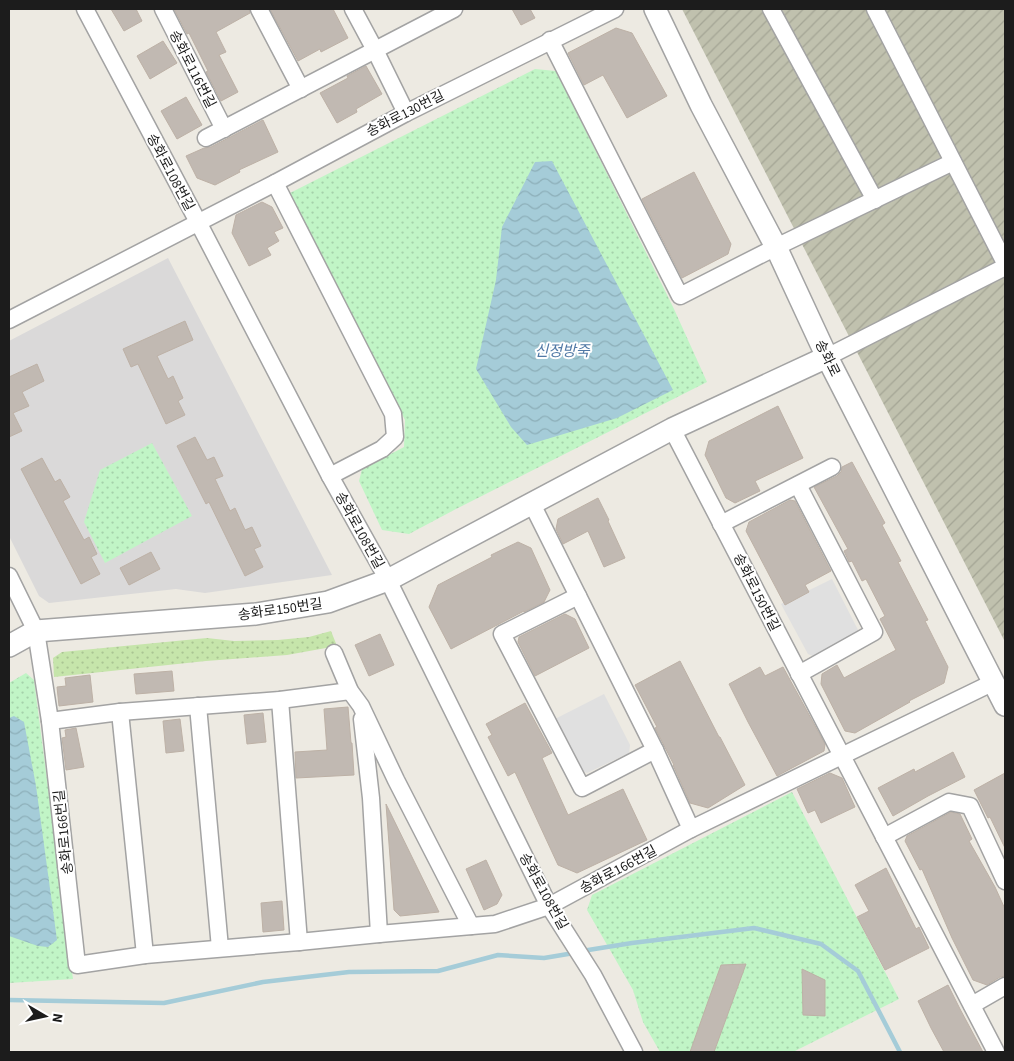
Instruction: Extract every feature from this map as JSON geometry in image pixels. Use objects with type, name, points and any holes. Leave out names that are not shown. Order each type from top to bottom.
[{"type":"street","name":"송화로108번길","points":[[85,9],[330,476],[388,580],[549,906],[593,975],[634,1052]]},
{"type":"street","name":"송화로116번길","points":[[163,9],[224,129]]},
{"type":"street","points":[[259,9],[300,89]]},
{"type":"street","points":[[353,9],[406,113]]},
{"type":"street","points":[[206,138],[454,9]]},
{"type":"street","name":"송화로130번길","points":[[9,320],[275,183],[406,113],[615,9]]},
{"type":"street","name":"송화로","points":[[655,9],[701,105],[776,247],[827,357],[1005,705]]},
{"type":"street","points":[[771,9],[875,200]]},
{"type":"street","points":[[875,9],[1005,263]]},
{"type":"street","points":[[550,40],[680,296],[776,247],[954,162]]},
{"type":"street","points":[[275,183],[393,414],[395,436],[382,449],[330,476]]},
{"type":"street","points":[[827,357],[1005,267]]},
{"type":"street","name":"송화로150번길","points":[[9,646],[36,631],[256,614],[328,602],[388,580],[672,429],[827,357]]},
{"type":"street","name":"송화로150번길","points":[[672,429],[842,756]]},
{"type":"street","points":[[721,524],[832,467]]},
{"type":"street","points":[[798,485],[874,632],[799,674]]},
{"type":"street","points":[[532,504],[655,750],[691,829]]},
{"type":"street","name":"송화로166번길","points":[[9,576],[36,631],[50,721],[77,965],[145,955],[495,924],[549,906],[691,829],[994,682]]},
{"type":"street","points":[[578,596],[502,634],[582,788],[655,750]]},
{"type":"street","points":[[334,653],[350,691],[361,706],[396,780],[471,926]]},
{"type":"street","points":[[50,721],[120,712],[280,700],[350,691]]},
{"type":"street","points":[[280,700],[299,942]]},
{"type":"street","points":[[198,706],[220,948]]},
{"type":"street","points":[[361,706],[371,798],[379,934]]},
{"type":"street","points":[[120,712],[145,955]]},
{"type":"street","points":[[842,756],[996,1052]]},
{"type":"street","points":[[371,798],[379,780],[386,776],[396,780]]},
{"type":"street","points":[[884,837],[949,802],[970,806],[1005,881]]},
{"type":"street","points":[[972,1004],[1005,986]]},
{"type":"shaded area","points":[[682,9],[1005,9],[1005,642]]},
{"type":"shaded area","points":[[168,258],[332,575],[205,593],[176,589],[49,603],[39,596],[9,536],[9,341]]},
{"type":"shaded area","points":[[832,579],[858,630],[855,639],[817,658],[808,654],[781,604]]},
{"type":"shaded area","points":[[604,694],[630,745],[629,753],[587,773],[579,769],[553,720]]},
{"type":"green space","points":[[535,69],[556,71],[674,309],[707,382],[409,534],[382,530],[359,481],[362,469],[404,447],[405,420],[290,193]]},
{"type":"green space","points":[[152,443],[192,516],[105,563],[84,522],[100,470]]},
{"type":"green space","points":[[331,631],[337,646],[287,655],[206,661],[54,677],[53,658],[62,652],[207,638],[234,641],[278,640],[309,637]]},
{"type":"green space","points":[[26,673],[34,680],[73,979],[9,983],[9,683]]},
{"type":"green space","points":[[792,792],[899,999],[793,1052],[660,1052],[643,1022],[633,990],[587,910],[592,895]]},
{"type":"water","name":"신정방죽","points":[[552,161],[673,390],[617,418],[527,445],[511,427],[476,369],[496,280],[502,227],[535,162]]},
{"type":"water","points":[[14,716],[24,722],[36,786],[57,940],[48,947],[38,946],[9,936],[9,718]]},
{"type":"building","points":[[111,9],[136,9],[142,21],[124,31]]},
{"type":"building","points":[[174,9],[249,9],[250,13],[216,32],[226,52],[219,55],[238,92],[221,101],[189,33],[187,34]]},
{"type":"building","points":[[270,9],[333,9],[348,38],[321,52],[320,49],[298,61]]},
{"type":"building","points":[[512,9],[530,9],[535,18],[521,25]]},
{"type":"building","points":[[616,28],[632,33],[667,96],[627,118],[603,75],[584,85],[568,53]]},
{"type":"building","points":[[163,41],[177,63],[150,79],[137,56]]},
{"type":"building","points":[[366,66],[382,94],[356,109],[357,112],[337,123],[320,93]]},
{"type":"building","points":[[186,97],[202,125],[177,139],[161,111]]},
{"type":"building","points":[[263,120],[278,152],[239,170],[240,172],[215,185],[197,178],[186,156],[211,147]]},
{"type":"building","points":[[694,172],[731,244],[728,254],[682,278],[642,199]]},
{"type":"building","points":[[262,202],[272,207],[283,228],[274,232],[279,241],[267,248],[271,255],[249,266],[232,233],[236,215]]},
{"type":"building","points":[[185,321],[193,340],[157,356],[168,379],[173,376],[183,398],[178,401],[185,415],[166,424],[138,364],[131,367],[123,349]]},
{"type":"building","points":[[37,364],[44,381],[22,392],[29,406],[13,413],[22,431],[9,437],[9,377]]},
{"type":"building","points":[[778,406],[803,458],[755,481],[760,491],[735,503],[726,498],[705,455],[709,441]]},
{"type":"building","points":[[195,437],[207,460],[214,457],[223,476],[215,479],[230,511],[235,508],[245,530],[252,527],[261,546],[254,549],[263,567],[245,576],[209,502],[206,504],[177,446]]},
{"type":"building","points":[[42,458],[55,482],[60,479],[70,497],[63,501],[84,540],[89,537],[97,554],[91,557],[100,574],[81,584],[21,469]]},
{"type":"building","points":[[852,462],[885,523],[882,525],[901,561],[898,562],[928,620],[925,621],[948,667],[944,683],[855,733],[845,731],[821,684],[822,674],[837,665],[844,678],[896,650],[880,619],[885,616],[866,579],[862,581],[852,561],[849,562],[844,551],[848,549],[814,487],[837,476],[841,472],[842,467]]},
{"type":"building","points":[[598,498],[625,558],[604,567],[588,531],[563,544],[556,529],[558,519]]},
{"type":"building","points":[[790,500],[795,501],[831,571],[805,585],[809,592],[785,605],[746,531],[749,522]]},
{"type":"building","points":[[518,542],[531,548],[550,590],[544,602],[451,649],[429,607],[438,585]]},
{"type":"building","points":[[151,552],[160,569],[129,585],[120,568]]},
{"type":"building","points":[[565,614],[575,619],[589,648],[535,676],[518,642],[519,637]]},
{"type":"building","points":[[380,634],[394,665],[369,676],[355,645]]},
{"type":"building","points":[[680,661],[745,785],[708,808],[690,803],[674,765],[655,728],[657,727],[635,685]]},
{"type":"building","points":[[760,667],[765,676],[783,667],[825,744],[824,751],[777,776],[729,684]]},
{"type":"building","points":[[172,671],[174,691],[136,694],[134,674]]},
{"type":"building","points":[[90,675],[93,702],[59,706],[57,687],[66,686],[65,678]]},
{"type":"building","points":[[525,703],[552,753],[542,758],[568,815],[623,789],[647,840],[577,873],[558,865],[515,772],[508,776],[488,737],[492,735],[486,724]]},
{"type":"building","points":[[348,707],[354,775],[296,778],[295,752],[327,750],[324,709]]},
{"type":"building","points":[[263,713],[266,742],[247,744],[244,715]]},
{"type":"building","points":[[180,719],[184,751],[166,753],[163,721]]},
{"type":"building","points":[[76,728],[84,767],[66,770],[62,738],[66,737],[65,730]]},
{"type":"building","points":[[953,752],[965,777],[893,816],[878,788],[914,769],[915,772]]},
{"type":"building","points":[[830,773],[842,778],[855,807],[821,823],[815,810],[808,813],[797,789]]},
{"type":"building","points":[[1005,773],[1005,848],[974,790]]},
{"type":"building","points":[[386,804],[439,912],[400,916],[394,910]]},
{"type":"building","points":[[951,812],[960,814],[972,839],[969,841],[1005,909],[1005,976],[987,985],[973,980],[952,938],[922,869],[920,870],[905,841],[907,836]]},
{"type":"building","points":[[486,860],[502,895],[497,904],[484,910],[466,869]]},
{"type":"building","points":[[886,868],[916,929],[919,927],[929,948],[885,970],[857,917],[869,911],[855,885]]},
{"type":"building","points":[[282,901],[284,930],[263,932],[261,903]]},
{"type":"building","points":[[746,964],[714,1052],[690,1052],[721,965]]},
{"type":"building","points":[[802,969],[825,980],[825,1016],[803,1015]]},
{"type":"building","points":[[948,985],[983,1052],[944,1052],[931,1028],[918,1001]]},
{"type":"waterway","points":[[582,951],[754,928],[821,944],[858,971],[900,1052]]},
{"type":"waterway","points":[[9,1000],[164,1003],[263,982],[349,972],[438,971],[498,955],[544,958],[574,953]]}]
